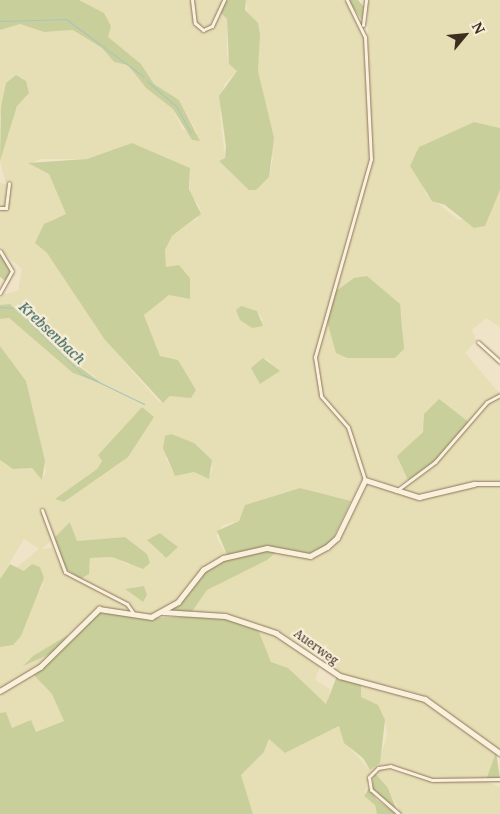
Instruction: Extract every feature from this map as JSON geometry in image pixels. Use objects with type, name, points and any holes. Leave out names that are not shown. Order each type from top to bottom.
[{"type":"street","points":[[192,0],[195,22],[203,30],[212,26],[224,0]]},
{"type":"street","points":[[347,0],[363,26]]},
{"type":"street","points":[[163,612],[178,602],[207,566],[222,558],[267,548],[310,556],[327,547],[337,538],[365,480],[348,427],[321,396],[315,357],[371,159],[363,26],[366,0]]},
{"type":"street","points":[[0,208],[6,208],[9,183]]},
{"type":"street","points":[[0,251],[12,271],[0,293]]},
{"type":"street","points":[[478,342],[500,362]]},
{"type":"street","points":[[396,491],[435,462],[487,402],[500,395]]},
{"type":"street","points":[[365,480],[396,491],[425,497],[474,484],[500,484]]},
{"type":"street","points":[[42,510],[61,568],[127,604],[134,615]]},
{"type":"street","name":"Auerweg","points":[[0,692],[47,661],[95,611],[108,608],[134,615],[152,617],[163,612],[232,617],[276,633],[340,676],[425,699],[500,753]]},
{"type":"street","points":[[399,814],[371,790],[369,777],[378,768],[390,766],[432,780],[500,779]]},
{"type":"shaded area","points":[[79,0],[191,0],[195,24],[203,32],[212,27],[220,12],[227,19],[227,55],[237,71],[224,85],[220,114],[225,158],[219,161],[250,190],[269,177],[273,159],[258,71],[258,23],[248,16],[246,0],[345,0],[364,40],[370,161],[314,358],[322,401],[347,428],[363,478],[351,501],[300,488],[245,505],[239,521],[223,525],[216,536],[227,555],[202,569],[180,599],[151,616],[138,614],[131,606],[80,579],[90,567],[90,558],[112,557],[129,565],[147,554],[125,537],[77,541],[71,522],[42,549],[52,548],[67,574],[121,602],[131,612],[98,608],[68,635],[24,663],[54,652],[43,663],[0,690],[0,647],[6,646],[43,585],[40,567],[32,564],[25,571],[16,568],[39,549],[24,539],[0,579],[0,460],[13,469],[32,468],[42,480],[46,471],[26,381],[0,346],[0,319],[9,318],[73,373],[92,381],[96,377],[62,354],[10,304],[0,305],[0,295],[18,291],[22,269],[0,250],[0,209],[8,208],[8,192],[5,207],[0,207],[0,183],[6,184],[0,161],[17,106],[28,88],[22,77],[5,91],[0,119],[0,30],[20,24],[44,32],[73,30],[102,48],[114,62],[128,65],[146,88],[173,109],[182,129],[198,134],[179,100],[154,84],[141,64],[107,37],[111,26],[104,13]],"holes":[[[132,143],[190,168],[190,194],[200,207],[198,218],[172,236],[165,250],[166,267],[185,271],[190,278],[190,299],[169,295],[144,314],[160,356],[178,360],[196,390],[170,396],[166,401],[159,402],[105,340],[47,253],[35,243],[51,220],[66,214],[49,174],[32,163],[41,159],[87,159]],[[257,311],[263,320],[252,328],[240,320]],[[263,358],[270,361],[276,374],[260,384]],[[142,407],[147,411],[123,460],[64,502],[56,499],[97,469],[102,461],[98,455]],[[171,434],[206,454],[213,468],[209,479],[194,472],[175,476],[166,459]],[[160,533],[174,543],[162,556],[148,540]],[[144,586],[147,595],[140,600],[125,589]]]},
{"type":"shaded area","points":[[193,0],[223,0],[209,27],[197,24]]},
{"type":"shaded area","points":[[367,0],[500,0],[500,128],[474,122],[423,145],[412,161],[426,194],[459,220],[488,212],[500,190],[500,327],[486,318],[472,330],[476,341],[465,353],[500,394],[470,423],[423,418],[426,427],[412,443],[408,480],[394,487],[367,476],[350,429],[322,395],[316,357],[326,318],[334,345],[347,358],[381,355],[403,333],[401,312],[332,294],[372,163]]},
{"type":"shaded area","points":[[500,396],[500,482],[477,482],[417,495],[401,491],[436,464],[487,404]]},
{"type":"shaded area","points":[[365,483],[420,499],[479,484],[500,485],[500,751],[412,692],[346,677],[286,636],[252,622],[223,614],[191,613],[207,590],[279,551],[307,559],[330,547],[339,538]]},
{"type":"shaded area","points":[[257,627],[294,644],[320,666],[315,680],[330,689],[327,704],[271,662]]},
{"type":"shaded area","points":[[32,673],[52,694],[64,721],[36,732],[12,728],[6,712],[0,713],[0,693]]},
{"type":"shaded area","points":[[361,684],[419,697],[496,752],[486,780],[428,778],[382,765],[369,774],[364,796],[375,805],[377,814],[253,814],[241,775],[264,752],[270,738],[285,753],[339,726],[349,747],[370,770],[377,766],[387,736],[385,720],[360,697]]},
{"type":"shaded area","points":[[382,768],[429,781],[486,782],[500,787],[500,814],[401,814],[388,788],[374,772]]},
{"type":"green space","points":[[0,0],[79,0],[104,13],[111,26],[108,37],[141,64],[154,84],[179,100],[200,141],[192,140],[173,109],[146,88],[128,65],[114,62],[102,48],[73,30],[44,32],[20,24],[0,30]]},
{"type":"green space","points":[[225,0],[246,0],[245,10],[258,23],[260,34],[258,71],[274,138],[269,177],[256,190],[249,190],[219,161],[225,158],[226,146],[219,96],[237,71],[229,64],[227,19],[220,12]]},
{"type":"green space","points":[[348,0],[358,0],[364,7],[362,20]]},
{"type":"green space","points":[[16,75],[26,81],[29,93],[17,106],[0,161],[1,107],[6,83]]},
{"type":"green space","points":[[474,122],[500,128],[500,190],[485,226],[474,228],[445,205],[432,201],[410,166],[419,147]]},
{"type":"green space","points":[[132,143],[190,168],[189,189],[201,214],[172,236],[165,250],[166,267],[179,265],[190,278],[190,299],[169,295],[144,315],[160,356],[178,360],[196,390],[191,398],[170,396],[163,403],[105,340],[47,253],[35,243],[44,224],[66,214],[49,174],[28,163],[87,159]]},
{"type":"green space","points":[[0,252],[10,267],[8,283],[0,277]]},
{"type":"green space","points":[[367,276],[400,304],[404,349],[395,358],[347,358],[336,353],[326,318],[332,294],[354,278]]},
{"type":"green space","points":[[10,304],[62,354],[104,385],[73,373],[9,318],[0,319],[0,305]]},
{"type":"green space","points":[[241,306],[257,311],[263,326],[252,328],[240,320],[236,310]]},
{"type":"green space","points":[[0,346],[26,381],[45,461],[42,480],[32,468],[13,469],[0,460]]},
{"type":"green space","points":[[263,358],[280,371],[260,384],[251,368]]},
{"type":"green space","points":[[439,399],[470,423],[434,463],[408,480],[397,456],[423,432],[424,414]]},
{"type":"green space","points":[[142,407],[154,417],[128,457],[64,502],[55,499],[97,469],[102,461],[98,455]]},
{"type":"green space","points":[[171,434],[194,443],[212,460],[209,479],[194,472],[175,476],[163,448],[165,436]]},
{"type":"green space","points":[[300,488],[351,501],[331,543],[311,554],[281,548],[267,560],[207,590],[191,613],[169,611],[204,571],[228,557],[217,531],[239,521],[245,505]]},
{"type":"green space","points":[[70,522],[77,541],[125,537],[147,554],[150,563],[143,569],[112,557],[90,558],[89,574],[80,579],[62,566],[52,540]]},
{"type":"green space","points":[[160,533],[178,547],[166,558],[147,540]]},
{"type":"green space","points":[[10,564],[24,571],[32,564],[40,567],[44,578],[21,636],[13,645],[0,647],[0,579]]},
{"type":"green space","points":[[144,586],[147,595],[143,602],[125,589]]},
{"type":"green space","points":[[99,610],[143,618],[220,616],[257,627],[271,662],[288,668],[326,704],[337,676],[361,684],[361,697],[378,705],[385,720],[380,763],[370,770],[363,758],[344,743],[339,726],[285,753],[269,739],[264,752],[241,775],[253,814],[0,814],[0,713],[6,712],[12,728],[31,720],[36,732],[64,721],[52,694],[32,673]]},
{"type":"green space","points":[[68,635],[54,652],[23,666],[33,656]]},
{"type":"green space","points":[[496,752],[500,778],[486,780]]},
{"type":"green space","points":[[374,772],[388,788],[397,811],[372,791]]},
{"type":"green space","points":[[369,788],[377,800],[397,814],[377,814],[375,805],[364,796]]},
{"type":"waterway","points":[[0,21],[66,19],[144,77]]},
{"type":"waterway","points":[[147,81],[176,106],[191,133]]},
{"type":"waterway","name":"Krebsenbach","points":[[0,307],[15,308],[82,374],[144,404]]}]
